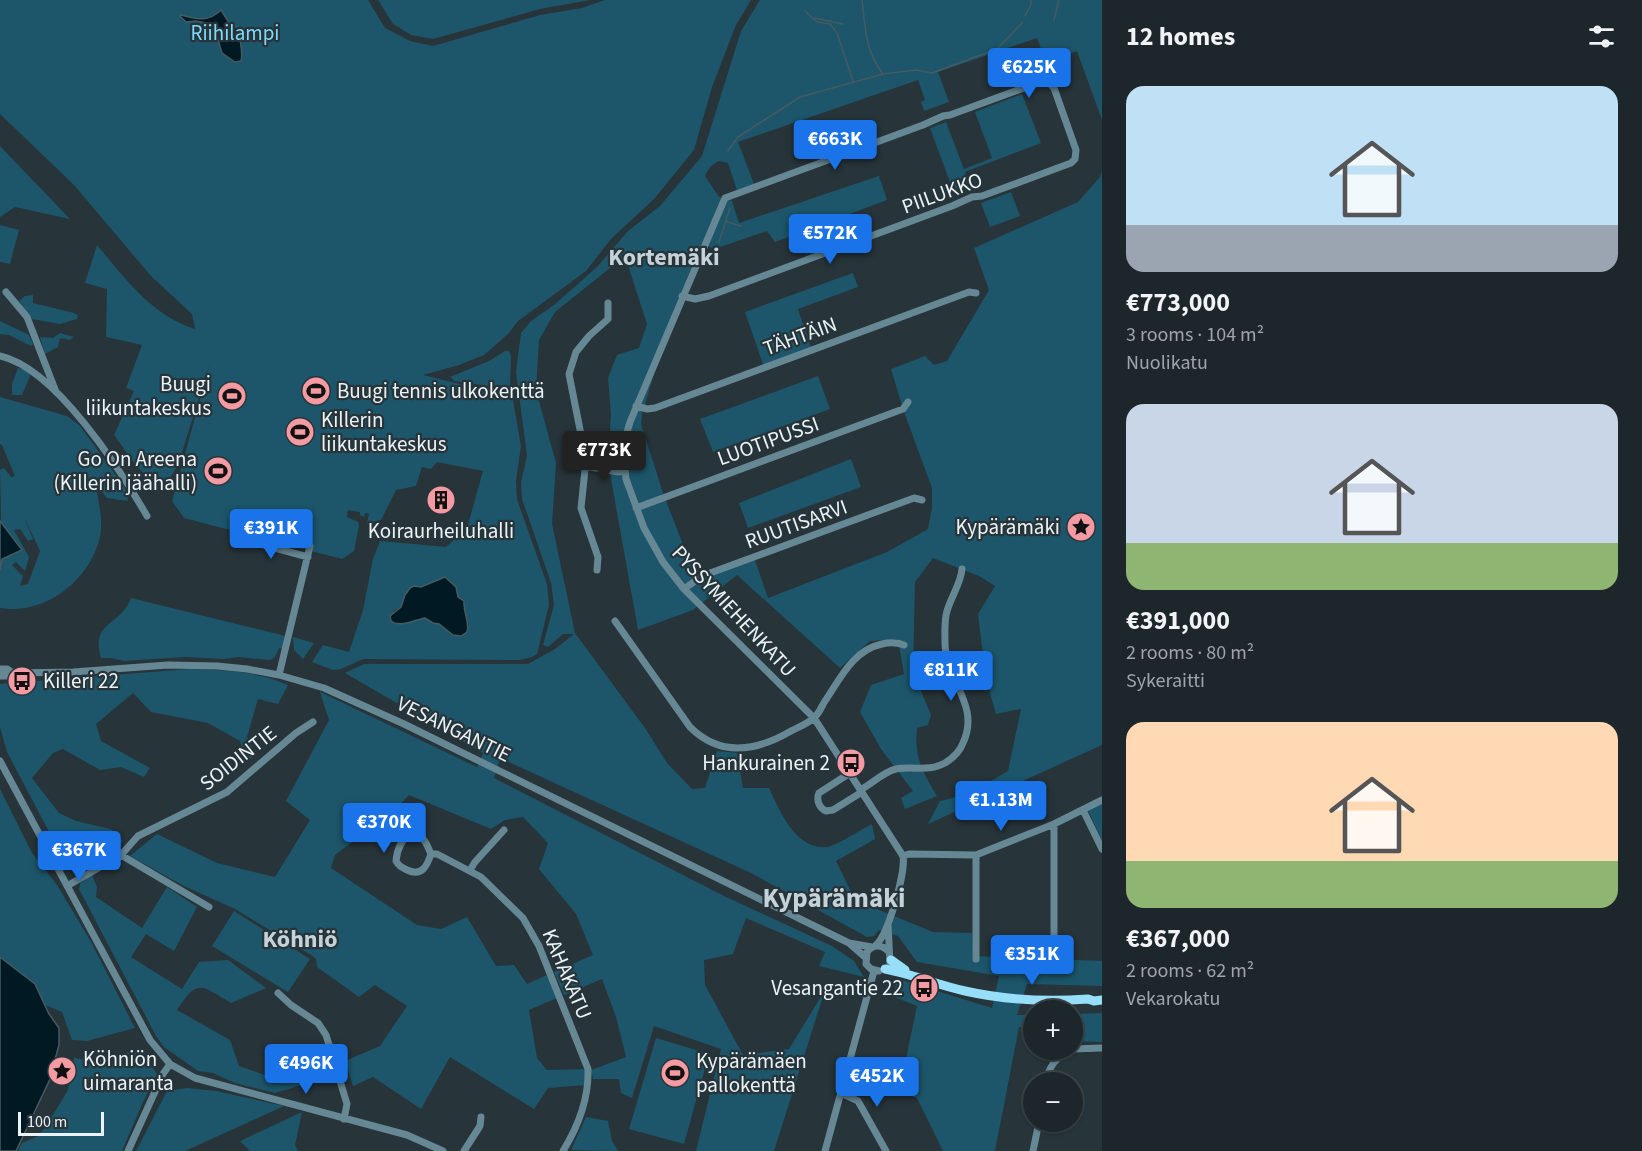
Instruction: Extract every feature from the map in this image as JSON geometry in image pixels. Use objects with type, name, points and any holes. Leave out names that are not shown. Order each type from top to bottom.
[{"type":"main road","points":[[888,960],[909,974],[964,991],[1011,999],[1102,1000]]},
{"type":"main road","points":[[1089,999],[1102,994]]},
{"type":"street","name":"PYSSYMIEHENKATU","points":[[903,856],[814,718],[684,589],[663,562],[636,508],[624,471],[625,435],[682,296],[728,196],[1040,82],[1050,84],[1054,88],[1076,150],[1076,159]]},
{"type":"street","name":"PIILUKKO","points":[[682,296],[695,299],[709,296],[972,197],[982,196],[1071,163],[1076,159]]},
{"type":"street","points":[[6,292],[27,317],[57,394]]},
{"type":"street","name":"TÄHTÄIN","points":[[636,406],[647,409],[655,408],[969,292],[976,292]]},
{"type":"street","points":[[597,570],[598,557],[581,507],[586,460],[568,374],[576,352],[589,336],[608,319],[610,314],[608,303]]},
{"type":"street","points":[[0,356],[27,368],[57,394],[94,436],[129,484],[147,516]]},
{"type":"street","name":"LUOTIPUSSI","points":[[636,508],[903,409],[908,402]]},
{"type":"street","points":[[585,466],[624,471]]},
{"type":"street","name":"RUUTISARVI","points":[[684,589],[702,576],[914,498],[922,500]]},
{"type":"street","points":[[242,539],[308,557]]},
{"type":"street","points":[[279,675],[310,546]]},
{"type":"street","points":[[850,773],[819,793],[818,800],[826,811],[833,810],[894,770],[929,769],[945,763],[962,747],[970,723],[968,710],[948,663],[945,646],[946,614],[962,569]]},
{"type":"street","points":[[615,621],[682,718],[697,734],[712,743],[738,749],[763,746],[814,718],[851,662],[861,653],[876,645],[897,642],[904,645]]},
{"type":"street","name":"VESANGANTIE","points":[[0,676],[13,673],[191,665],[247,669],[279,675],[324,688],[374,709],[849,943],[865,957],[866,964],[874,975]]},
{"type":"street","name":"VESANGANTIE","points":[[0,669],[7,669],[13,673]]},
{"type":"street","name":"SOIDINTIE","points":[[67,886],[121,855],[138,836],[227,792],[296,733],[313,722]]},
{"type":"street","points":[[0,761],[150,1040],[170,1064],[195,1078],[413,1137],[443,1151]]},
{"type":"street","points":[[865,957],[868,950],[880,941],[888,924],[903,867],[903,856],[909,854],[976,855],[1054,824],[1102,800]]},
{"type":"street","points":[[1083,810],[1102,849]]},
{"type":"street","points":[[1054,824],[1054,962]]},
{"type":"street","points":[[470,870],[504,830]]},
{"type":"street","name":"KAHAKATU","points":[[411,833],[422,837],[431,854],[426,867],[420,872],[412,872],[400,867],[396,861],[399,847],[411,833]]},
{"type":"street","name":"KAHAKATU","points":[[431,854],[437,854],[481,877],[515,910],[532,932],[584,1058],[588,1079],[585,1106],[563,1151]]},
{"type":"street","points":[[121,855],[209,907]]},
{"type":"street","points":[[976,855],[976,960]]},
{"type":"street","points":[[825,1151],[874,975],[888,960],[888,924]]},
{"type":"street","name":"VESANGANTIE","points":[[849,943],[881,946],[888,960]]},
{"type":"street","points":[[278,993],[323,1028],[345,1098],[344,1119]]},
{"type":"street","points":[[1083,1049],[1102,1048]]},
{"type":"street","points":[[128,1151],[163,1074],[170,1064]]},
{"type":"street","points":[[841,1093],[854,1098],[863,1108],[886,1151]]},
{"type":"street","points":[[464,1151],[480,1126],[482,1117]]},
{"type":"street","points":[[1033,1151],[1037,1132]]},
{"type":"green space","points":[[0,0],[368,0],[385,28],[410,41],[433,46],[540,15],[582,8],[605,0],[751,0],[736,25],[712,87],[694,150],[654,199],[611,239],[586,271],[518,321],[508,334],[484,355],[423,375],[500,394],[513,400],[521,446],[516,481],[517,499],[547,584],[549,605],[537,654],[519,660],[363,659],[341,669],[333,670],[312,662],[323,645],[349,652],[363,610],[373,559],[380,541],[446,547],[467,528],[483,471],[437,462],[431,469],[422,467],[416,486],[396,490],[381,520],[367,523],[369,514],[365,513],[364,517],[360,515],[360,512],[348,510],[347,517],[358,522],[359,526],[354,551],[342,559],[184,518],[172,501],[210,363],[178,465],[163,484],[155,481],[141,471],[114,435],[134,391],[126,388],[142,345],[106,337],[107,289],[85,283],[97,245],[140,294],[165,315],[195,329],[192,314],[151,276],[74,185],[0,114]],"holes":[[[435,582],[463,609],[469,625],[449,630],[425,618],[401,624],[393,611],[401,607],[414,586],[421,587]]]},
{"type":"green space","points":[[378,0],[590,0],[540,9],[433,39],[411,35],[393,24]]},
{"type":"green space","points":[[760,0],[1102,0],[1102,120],[1077,51],[1046,62],[1037,38],[938,72],[949,102],[924,111],[921,102],[925,100],[918,80],[738,142],[754,184],[737,190],[728,163],[719,161],[709,169],[705,176],[719,197],[732,201],[739,223],[879,176],[887,200],[775,242],[767,231],[714,249],[702,243],[672,314],[641,424],[663,493],[694,573],[755,560],[768,598],[887,552],[928,529],[932,508],[932,488],[891,369],[925,356],[934,365],[947,361],[989,290],[974,248],[1078,202],[1100,177],[1102,171],[1102,745],[928,824],[940,801],[967,793],[1008,771],[1021,709],[996,714],[986,679],[978,614],[995,586],[979,576],[933,558],[915,582],[913,672],[931,715],[928,725],[917,728],[918,756],[923,771],[937,796],[905,809],[901,798],[913,791],[881,749],[860,712],[871,685],[904,674],[898,639],[870,641],[840,668],[737,575],[693,610],[638,630],[608,462],[611,414],[608,378],[617,355],[639,348],[647,324],[625,256],[555,312],[539,340],[536,390],[556,463],[552,524],[575,633],[645,728],[667,763],[692,789],[705,788],[717,751],[737,753],[743,788],[769,788],[784,818],[797,836],[816,846],[831,846],[872,824],[875,839],[836,861],[855,900],[933,932],[972,933],[973,956],[1102,961],[1102,986],[1027,984],[1017,1015],[1023,1015],[1023,1028],[1019,1027],[995,1151],[943,1151],[917,1098],[899,1092],[917,1006],[892,996],[898,979],[992,1008],[999,976],[917,962],[898,936],[879,930],[874,936],[867,937],[751,873],[500,758],[494,778],[724,896],[832,946],[854,961],[864,977],[819,966],[825,952],[746,918],[733,954],[704,960],[705,985],[743,1055],[789,1049],[825,990],[774,1151],[696,1151],[721,1049],[654,1026],[632,1098],[621,1093],[619,1079],[593,1079],[591,1070],[626,1057],[616,1017],[602,979],[564,995],[554,972],[593,955],[576,914],[539,869],[548,843],[523,817],[505,820],[491,829],[409,795],[395,810],[335,855],[331,868],[417,925],[441,929],[467,917],[496,966],[514,965],[527,984],[547,975],[557,998],[529,1010],[537,1058],[547,1070],[585,1069],[586,1085],[548,1088],[534,1109],[450,1057],[421,1109],[373,1077],[353,1086],[345,1061],[380,1046],[407,1006],[375,985],[359,997],[317,967],[316,959],[311,955],[235,909],[184,886],[130,856],[157,834],[217,863],[275,877],[310,820],[286,801],[329,720],[320,692],[477,767],[483,753],[345,673],[364,664],[528,664],[555,649],[574,634],[563,634],[548,647],[543,645],[554,605],[551,583],[522,499],[521,482],[527,456],[516,372],[521,333],[531,321],[554,305],[597,267],[628,231],[660,206],[702,156],[741,31]]},
{"type":"green space","points":[[1022,94],[1041,143],[965,172],[970,187],[954,193],[930,128],[946,122],[964,169],[992,158],[975,112]]},
{"type":"green space","points":[[0,146],[70,219],[15,207],[0,217]]},
{"type":"green space","points":[[1011,192],[1020,216],[990,227],[981,203]]},
{"type":"green space","points":[[0,225],[19,230],[10,264],[0,262]]},
{"type":"green space","points":[[853,273],[858,287],[798,309],[811,348],[764,367],[745,312]]},
{"type":"green space","points":[[33,295],[33,303],[74,313],[78,315],[77,319],[60,324],[32,319],[19,301],[25,296]]},
{"type":"green space","points":[[0,321],[29,335],[33,344],[31,346],[9,335],[0,334]]},
{"type":"green space","points":[[60,333],[74,337],[70,340],[60,338],[58,347],[45,354],[40,337],[53,338]]},
{"type":"green space","points":[[509,351],[511,356],[510,389],[455,381],[450,377],[489,361]]},
{"type":"green space","points":[[18,368],[29,371],[30,376],[22,395],[12,395],[12,384]]},
{"type":"green space","points":[[818,376],[830,409],[713,452],[700,419]]},
{"type":"green space","points":[[0,397],[67,416],[80,426],[125,488],[128,501],[107,498],[95,484],[101,514],[101,529],[92,559],[73,584],[60,594],[32,607],[0,608],[2,559],[0,470],[4,468],[11,477],[15,476],[0,444]],"holes":[[[24,517],[40,551],[28,584],[20,586],[23,576],[12,565],[16,562],[25,571],[29,557],[14,530],[20,529],[28,541],[33,539]]]},
{"type":"green space","points":[[851,459],[861,487],[748,528],[739,503]]},
{"type":"green space","points":[[131,598],[286,636],[283,649],[279,648],[275,657],[270,660],[238,657],[224,659],[185,657],[124,661],[101,658],[99,646],[103,630],[121,614]]},
{"type":"green space","points":[[293,637],[314,643],[303,659],[294,650]]},
{"type":"green space","points":[[189,669],[252,674],[288,685],[278,704],[258,699],[247,737],[256,755],[246,762],[240,741],[208,723],[151,712],[133,693],[96,724],[101,741],[150,768],[144,777],[121,767],[100,770],[63,749],[53,753],[32,778],[59,813],[76,821],[111,829],[123,841],[111,851],[89,856],[82,867],[66,864],[7,752],[0,727],[0,684]]},
{"type":"green space","points":[[0,789],[32,853],[57,885],[90,940],[135,1028],[87,1041],[72,1040],[62,1012],[45,1005],[34,984],[0,956]]},
{"type":"green space","points":[[1102,803],[1102,841],[1088,810]]},
{"type":"green space","points":[[92,875],[97,887],[96,897],[142,928],[167,887],[197,907],[174,951],[146,934],[131,957],[182,989],[199,962],[228,960],[266,988],[231,1003],[207,989],[196,989],[177,1010],[230,1040],[239,1066],[276,1079],[283,1073],[308,1074],[309,1083],[275,1093],[235,1083],[213,1073],[198,1071],[164,1047],[156,1036],[79,889],[80,883]]},
{"type":"green space","points":[[234,911],[310,959],[288,992],[212,946]]},
{"type":"green space","points":[[1102,1013],[1102,1042],[1083,1041],[1083,1014]]},
{"type":"green space","name":"Kypärämäen pallokenttä","points":[[656,1038],[709,1054],[684,1144],[629,1129]]},
{"type":"green space","points":[[141,1049],[157,1074],[122,1151],[18,1151],[22,1143],[38,1136],[45,1128],[68,1090],[74,1058],[93,1061]]},
{"type":"green space","points":[[187,1088],[216,1091],[284,1106],[185,1151],[136,1151],[167,1091]]},
{"type":"green space","points":[[302,1112],[295,1145],[298,1151],[250,1151],[240,1141]]},
{"type":"green space","points":[[586,1117],[608,1121],[612,1141],[618,1151],[571,1150]]},
{"type":"shaded area","name":"Riihilampi","points":[[221,10],[231,26],[241,28],[241,61],[235,62],[222,53],[216,33],[207,23],[186,22],[180,16],[207,18]]},
{"type":"shaded area","points":[[0,521],[22,550],[2,559],[0,570]]},
{"type":"shaded area","points":[[445,577],[456,587],[458,597],[464,601],[467,632],[461,636],[453,635],[439,624],[425,618],[403,624],[391,621],[390,616],[401,607],[410,588],[421,587]]},
{"type":"shaded area","points":[[0,957],[35,984],[49,1014],[59,1028],[59,1045],[51,1077],[16,1151],[0,1151]]},
{"type":"waterway","points":[[862,0],[869,46],[882,73]]},
{"type":"waterway","points":[[1025,16],[1031,0]]},
{"type":"waterway","points":[[1054,20],[1059,0]]},
{"type":"waterway","points":[[805,11],[817,22],[830,24],[837,33],[853,81]]},
{"type":"waterway","points":[[815,18],[843,24]]},
{"type":"waterway","points":[[728,151],[738,137],[800,97],[883,74],[916,70],[932,73],[997,49],[1023,22]]},
{"type":"waterway","points":[[719,242],[730,208]]},
{"type":"waterway","points":[[727,222],[741,226]]},
{"type":"place","name":"Buugi tennis ulkokenttä","points":[[316,391]]},
{"type":"place","name":"Buugi liikuntakeskus","points":[[232,396]]},
{"type":"place","name":"Killerin liikuntakeskus","points":[[300,432]]},
{"type":"place","name":"Go On Areena (Killerin jäähalli)","points":[[218,471]]},
{"type":"place","name":"Koiraurheiluhalli","points":[[441,500]]},
{"type":"place","name":"Kypärämäki","points":[[1081,527]]},
{"type":"place","name":"Killeri 22","points":[[22,681]]},
{"type":"place","name":"Hankurainen 2","points":[[851,763]]},
{"type":"place","name":"Vesangantie 22","points":[[924,988]]},
{"type":"place","name":"Köhniön uimaranta","points":[[62,1071]]},
{"type":"place","name":"Kypärämäen pallokenttä","points":[[675,1073]]},
{"type":"district","name":"Kortemäki","points":[[664,257]]},
{"type":"district","name":"Kypärämäki","points":[[834,898]]},
{"type":"district","name":"Köhniö","points":[[300,939]]}]
